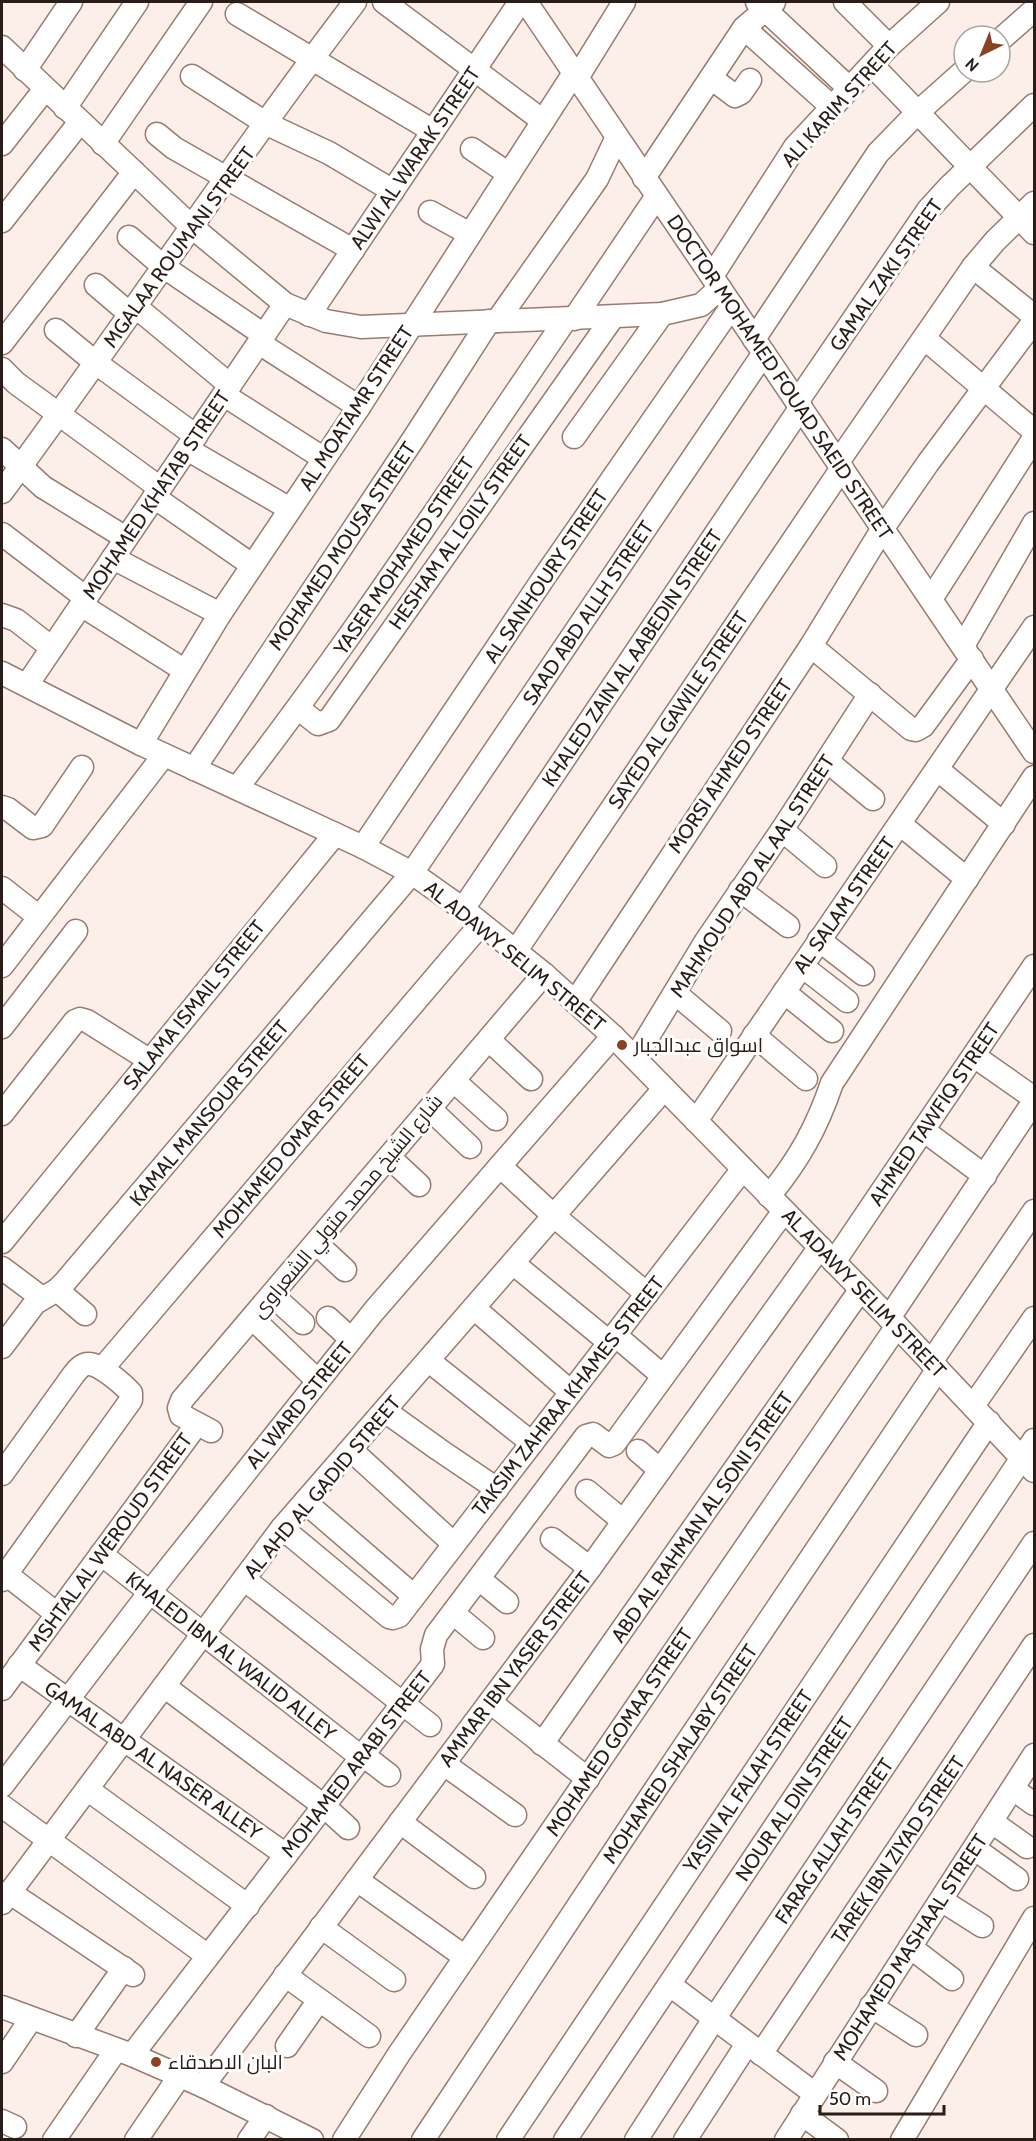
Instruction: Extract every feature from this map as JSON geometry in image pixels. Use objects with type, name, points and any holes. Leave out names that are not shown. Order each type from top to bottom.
[{"type":"street","points":[[2,221],[72,115],[137,2]]},
{"type":"street","points":[[103,144],[201,2]]},
{"type":"street","name":"MGALAA ROUMANI STREET","points":[[2,492],[355,2]]},
{"type":"street","points":[[384,2],[543,121]]},
{"type":"street","name":"ALWI AL WARAK STREET","points":[[309,315],[520,2]]},
{"type":"street","name":"DOCTOR MOHAMED FOUAD SAEID STREET","points":[[526,2],[1033,747]]},
{"type":"street","name":"AL MOATAMR STREET","points":[[141,744],[220,614],[359,407],[543,121],[624,2]]},
{"type":"street","points":[[845,2],[889,46]]},
{"type":"street","points":[[1012,30],[1034,11],[1029,2]]},
{"type":"street","points":[[25,70],[67,3]]},
{"type":"street","points":[[765,4],[849,88]]},
{"type":"street","name":"YASER MOHAMED STREET","points":[[237,788],[299,709],[570,319],[651,187],[711,78],[744,28],[765,4]]},
{"type":"street","name":"ALI KARIM STREET","points":[[721,290],[795,147],[930,4]]},
{"type":"street","points":[[237,14],[433,131]]},
{"type":"street","points":[[744,28],[831,107]]},
{"type":"street","points":[[2,47],[192,227],[285,304],[309,315],[335,323],[361,327],[613,317],[662,314],[702,305],[721,290]]},
{"type":"street","points":[[872,65],[971,166],[1029,218]]},
{"type":"street","points":[[192,76],[267,124],[329,153],[393,191]]},
{"type":"street","points":[[711,78],[735,96],[741,93],[750,80]]},
{"type":"street","name":"SAAD ABD ALLH STREET","points":[[412,873],[759,346],[878,153],[918,112],[952,82]]},
{"type":"street","points":[[2,144],[45,89]]},
{"type":"street","name":"GAMAL ZAKI STREET","points":[[799,405],[928,210],[1035,105]]},
{"type":"street","points":[[157,134],[174,148],[353,250]]},
{"type":"street","name":"MOHAMED MOUSA STREET","points":[[194,769],[493,321],[597,179],[616,137]]},
{"type":"street","points":[[472,149],[509,174]]},
{"type":"street","points":[[2,343],[134,172]]},
{"type":"street","points":[[430,212],[470,234]]},
{"type":"street","name":"SAYED AL GAWILE STREET","points":[[515,952],[973,267],[1029,218]]},
{"type":"street","points":[[129,237],[164,267],[261,339],[359,407]]},
{"type":"street","points":[[973,267],[1035,316]]},
{"type":"street","points":[[96,285],[133,311],[227,390],[323,458]]},
{"type":"street","name":"AL SANHOURY STREET","points":[[363,847],[545,576],[721,290]]},
{"type":"street","name":"MOHAMED KHATAB STREET","points":[[27,685],[285,304]]},
{"type":"street","points":[[574,437],[662,314]]},
{"type":"street","name":"HESHAM AL LOILY STREET","points":[[299,709],[318,724],[329,720],[613,317]]},
{"type":"street","name":"MORSI AHMED STREET","points":[[575,1002],[811,646],[883,528],[1035,321]]},
{"type":"street","points":[[56,330],[191,442],[290,509]]},
{"type":"street","points":[[924,338],[1035,431]]},
{"type":"street","points":[[2,369],[16,383],[252,565]]},
{"type":"street","name":"KHALED ZAIN AL AABEDIN STREET","points":[[463,909],[799,405]]},
{"type":"street","points":[[931,599],[1035,438]]},
{"type":"street","points":[[2,449],[43,487],[126,538]]},
{"type":"street","points":[[811,646],[911,729],[920,729],[967,653],[1035,523]]},
{"type":"street","points":[[2,534],[84,601],[184,670]]},
{"type":"street","points":[[113,558],[220,614]]},
{"type":"street","points":[[2,615],[16,620],[52,648]]},
{"type":"street","name":"AL SALAM STREET","points":[[696,1121],[1035,627]]},
{"type":"street","name":"AL ADAWY SELIM STREET","points":[[2,673],[141,744],[363,847],[412,873],[463,909],[544,974],[613,1036],[973,1406],[1031,1457]]},
{"type":"street","name":"MAHMOUD ABD AL AAL STREET","points":[[635,1058],[706,940],[782,830],[870,694]]},
{"type":"street","points":[[2,966],[164,754]]},
{"type":"street","points":[[827,760],[873,800]]},
{"type":"street","points":[[2,807],[33,828],[42,826],[82,767]]},
{"type":"street","points":[[937,769],[1004,824]]},
{"type":"street","points":[[514,1263],[663,1376],[776,1204],[789,1172],[807,1144],[821,1114],[832,1083],[1035,777]]},
{"type":"street","points":[[900,824],[968,879]]},
{"type":"street","points":[[782,830],[825,866]]},
{"type":"street","name":"SALAMA ISMAIL STREET","points":[[2,1242],[335,834]]},
{"type":"street","name":"KAMAL MANSOUR STREET","points":[[2,1347],[26,1313],[35,1303],[50,1294],[412,873]]},
{"type":"street","points":[[2,888],[39,917]]},
{"type":"street","points":[[740,890],[788,926]]},
{"type":"street","name":"MOHAMED OMAR STREET","points":[[102,1369],[481,924]]},
{"type":"street","points":[[2,1027],[76,931]]},
{"type":"street","points":[[819,940],[863,974]]},
{"type":"street","points":[[802,966],[847,1000]]},
{"type":"street","name":"AHMED TAWFIQ STREET","points":[[827,1254],[923,1130],[1033,973]]},
{"type":"street","name":"شارع الشيخ محمد متولي الشعراوى","points":[[204,1428],[181,1415],[180,1404],[544,974]]},
{"type":"street","points":[[784,992],[832,1031]]},
{"type":"street","points":[[675,993],[720,1031]]},
{"type":"street","points":[[2,1114],[75,1021],[80,1019],[87,1021],[149,1060]]},
{"type":"street","points":[[754,1035],[806,1079]]},
{"type":"street","name":"AL WARD STREET","points":[[2,1786],[150,1592],[351,1339],[613,1036]]},
{"type":"street","points":[[489,1040],[531,1079]]},
{"type":"street","points":[[974,1056],[1035,1100]]},
{"type":"street","points":[[454,1081],[496,1119]]},
{"type":"street","name":"AL AHD AL GADID STREET","points":[[5,1898],[282,1528],[664,1089]]},
{"type":"street","name":"MOHAMED GOMAA STREET","points":[[344,2139],[893,1322],[1035,1100]]},
{"type":"street","points":[[430,1109],[470,1147]]},
{"type":"street","points":[[923,1130],[989,1169]]},
{"type":"street","points":[[960,1138],[989,1169]]},
{"type":"street","points":[[389,1157],[419,1185]]},
{"type":"street","points":[[500,1166],[646,1294]]},
{"type":"street","name":"TAKSIM ZAHRAA KHAMES STREET","points":[[282,1528],[393,1618],[399,1616],[742,1170]]},
{"type":"street","name":"MOHAMED SHALABY STREET","points":[[423,2139],[935,1366],[1035,1211]]},
{"type":"street","points":[[316,1243],[345,1270]]},
{"type":"street","name":"AMMAR IBN YASER STREET","points":[[203,2086],[590,1568],[660,1470],[827,1254]]},
{"type":"street","points":[[2,1268],[85,1314]]},
{"type":"street","name":"ABD AL RAHMAN AL SONI STREET","points":[[542,1744],[861,1289]]},
{"type":"street","points":[[272,1295],[303,1323]]},
{"type":"street","points":[[475,1308],[571,1392]]},
{"type":"street","points":[[252,1318],[318,1381]]},
{"type":"street","points":[[328,1318],[351,1339]]},
{"type":"street","points":[[973,1406],[1035,1318]]},
{"type":"street","points":[[429,1361],[532,1443]]},
{"type":"street","points":[[2,1474],[79,1368],[90,1364],[102,1369],[131,1393],[131,1400],[4,1577],[57,1614]]},
{"type":"street","name":"MOHAMED ARABI STREET","points":[[124,2053],[248,1906],[433,1664],[433,1642],[586,1437],[592,1434],[608,1446],[613,1446],[663,1376]]},
{"type":"street","points":[[385,1411],[497,1489]]},
{"type":"street","name":"YASIN AL FALAH STREET","points":[[508,2139],[989,1422]]},
{"type":"street","name":"MSHTAL AL WEROUD STREET","points":[[2,1689],[101,1554],[204,1428]]},
{"type":"street","points":[[351,1450],[454,1544]]},
{"type":"street","points":[[638,1451],[660,1470]]},
{"type":"street","name":"NOUR AL DIN STREET","points":[[565,2139],[1031,1457]]},
{"type":"street","points":[[587,1491],[623,1521]]},
{"type":"street","points":[[306,1502],[414,1596]]},
{"type":"street","points":[[552,1539],[590,1568]]},
{"type":"street","name":"FARAG ALLAH STREET","points":[[636,2139],[714,2019],[1035,1543]]},
{"type":"street","name":"KHALED IBN AL WALID ALLEY","points":[[101,1554],[389,1775]]},
{"type":"street","points":[[244,1579],[430,1725]]},
{"type":"street","points":[[479,1579],[507,1602]]},
{"type":"street","points":[[453,1613],[483,1638]]},
{"type":"street","name":"TAREK IBN ZIYAD STREET","points":[[686,2139],[754,2049],[1035,1645]]},
{"type":"street","name":"GAMAL ABD AL NASER ALLEY","points":[[19,1665],[286,1855]]},
{"type":"street","points":[[164,1686],[324,1806],[348,1828]]},
{"type":"street","points":[[490,1702],[588,1779]]},
{"type":"street","name":"MOHAMED MASHAAL STREET","points":[[786,2139],[1035,1755]]},
{"type":"street","points":[[444,1764],[515,1815]]},
{"type":"street","points":[[87,1789],[248,1906]]},
{"type":"street","points":[[1013,1789],[1035,1804]]},
{"type":"street","points":[[2,1806],[208,1956]]},
{"type":"street","points":[[400,1822],[474,1877]]},
{"type":"street","points":[[992,1822],[1027,1847]]},
{"type":"street","points":[[975,1849],[1017,1879]]},
{"type":"street","points":[[357,1880],[465,1958]]},
{"type":"street","points":[[5,1898],[128,1972],[76,2036]]},
{"type":"street","points":[[941,1900],[982,1926]]},
{"type":"street","points":[[902,2139],[1035,1918]]},
{"type":"street","points":[[321,1927],[394,1980]]},
{"type":"street","points":[[910,1947],[952,1979]]},
{"type":"street","points":[[285,1975],[369,2036]]},
{"type":"street","points":[[670,1985],[814,2094]]},
{"type":"street","points":[[287,2046],[319,2000]]},
{"type":"street","points":[[872,2006],[916,2035]]},
{"type":"street","points":[[2,2007],[124,2053],[203,2086],[312,2139]]},
{"type":"street","points":[[2,2062],[32,2019]]},
{"type":"street","points":[[54,2139],[124,2053]]},
{"type":"street","points":[[835,2062],[876,2091]]},
{"type":"street","points":[[136,2139],[179,2077]]},
{"type":"street","points":[[802,2114],[837,2139]]},
{"type":"street","points":[[249,2139],[266,2116]]},
{"type":"place","name":"اسواق عبدالجبار","points":[[622,1045]]},
{"type":"place","name":"البان الاصدقاء","points":[[156,2062]]}]
